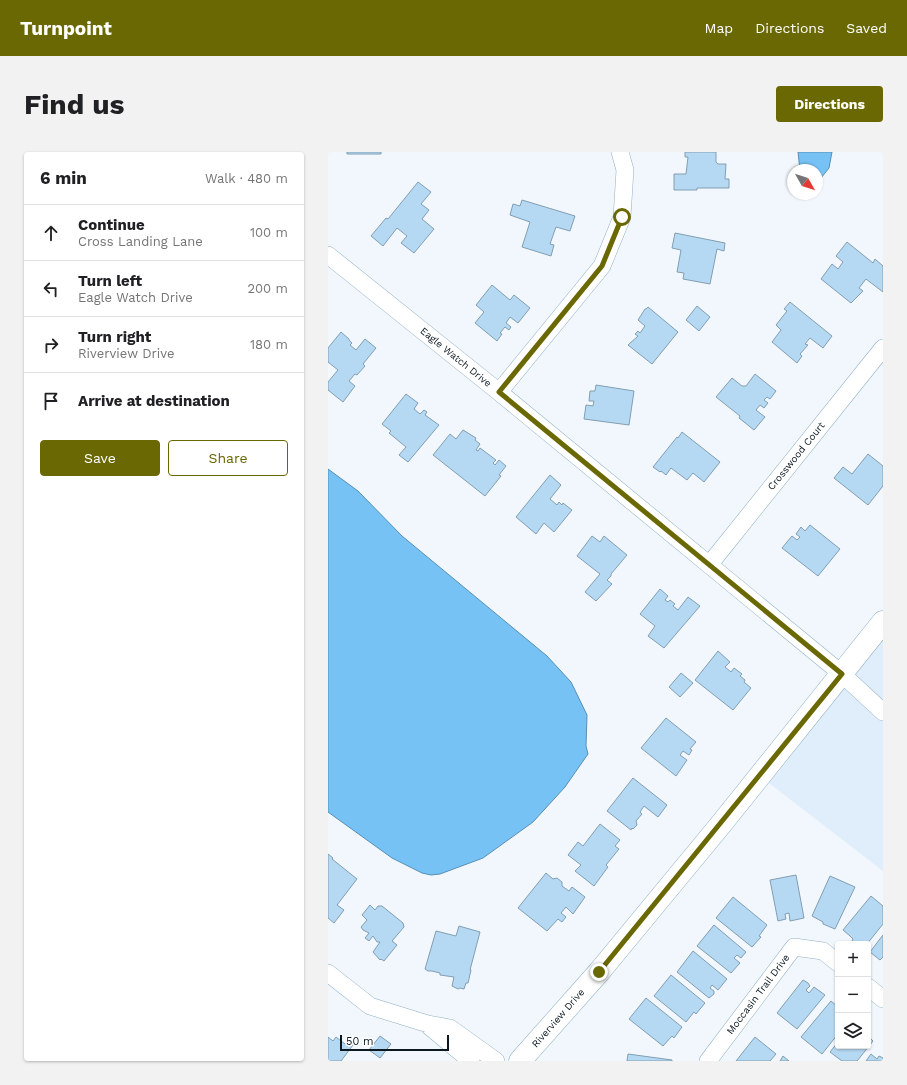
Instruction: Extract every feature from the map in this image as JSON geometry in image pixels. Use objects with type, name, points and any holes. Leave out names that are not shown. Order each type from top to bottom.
[{"type":"street","points":[[499,392],[602,266],[622,217],[625,170],[620,152]]},
{"type":"street","name":"Eagle Watch Drive","points":[[328,255],[499,392],[709,564],[842,674],[883,712]]},
{"type":"street","name":"Crosswood Court","points":[[709,564],[883,348]]},
{"type":"street","name":"Riverview Drive","points":[[520,1061],[599,972],[883,622]]},
{"type":"street","name":"Moccasin Trail Drive","points":[[708,1061],[794,947],[823,951],[835,961]]},
{"type":"street","points":[[328,973],[370,1006],[428,1024],[450,1028],[496,1061]]},
{"type":"street","points":[[871,990],[883,1000]]},
{"type":"street","points":[[428,1024],[471,1061]]},
{"type":"shaded area","points":[[883,637],[883,871],[769,783]]},
{"type":"water","points":[[798,152],[832,152],[829,168],[823,176],[823,164],[799,164]]},
{"type":"water","points":[[328,469],[358,491],[402,536],[547,656],[571,682],[587,715],[586,746],[588,754],[565,787],[533,822],[483,858],[440,874],[431,875],[422,873],[392,858],[328,812]]},
{"type":"building","points":[[347,152],[381,152],[381,154],[347,154]]},
{"type":"building","points":[[685,152],[716,152],[716,162],[718,164],[726,164],[725,179],[729,179],[729,188],[674,190],[674,174],[686,174],[688,157],[685,157]]},
{"type":"building","points":[[418,182],[431,192],[421,204],[429,210],[422,219],[434,229],[414,253],[401,243],[407,236],[397,228],[383,246],[371,236],[386,218],[388,219]]},
{"type":"building","points":[[522,200],[575,216],[570,231],[556,227],[550,244],[554,245],[551,256],[522,247],[530,222],[510,215],[513,204],[520,206]]},
{"type":"building","points":[[675,233],[725,243],[724,251],[717,249],[710,284],[683,279],[684,273],[677,272],[681,250],[672,248]]},
{"type":"building","points":[[847,242],[873,263],[875,259],[883,266],[883,292],[866,279],[859,288],[863,291],[851,303],[821,279],[832,264],[838,269],[843,262],[836,256]]},
{"type":"building","points":[[492,285],[510,300],[514,295],[530,308],[518,323],[510,317],[506,323],[511,327],[509,330],[505,327],[500,333],[502,334],[497,341],[475,323],[484,312],[476,305]]},
{"type":"building","points":[[790,302],[832,336],[823,348],[810,338],[805,344],[808,345],[800,354],[802,356],[797,363],[772,342],[781,330],[776,325],[787,311],[784,309]]},
{"type":"building","points":[[697,306],[710,317],[699,331],[686,320]]},
{"type":"building","points":[[648,307],[678,332],[652,364],[628,345],[638,336],[635,334],[638,331],[640,333],[645,326],[638,320]]},
{"type":"building","points":[[341,332],[349,339],[352,343],[350,345],[356,350],[365,339],[376,348],[363,364],[365,366],[349,381],[355,386],[343,402],[328,390],[328,382],[338,370],[328,362],[328,348]]},
{"type":"building","points":[[755,374],[776,391],[770,399],[767,397],[764,400],[768,403],[764,408],[760,405],[756,410],[765,417],[754,430],[739,418],[740,416],[716,397],[732,378],[742,386],[746,386]]},
{"type":"building","points":[[596,385],[634,391],[629,425],[584,419],[586,405],[593,406],[594,401],[589,401],[590,391],[595,391]]},
{"type":"building","points":[[406,394],[418,403],[414,409],[420,414],[424,410],[427,412],[425,415],[439,425],[408,462],[399,455],[406,447],[389,433],[391,431],[382,424]]},
{"type":"building","points":[[463,430],[476,438],[475,440],[480,444],[476,450],[478,451],[480,448],[496,460],[493,463],[495,465],[499,460],[506,466],[499,475],[501,476],[485,496],[433,455],[450,434],[456,439]]},
{"type":"building","points":[[682,432],[720,462],[704,482],[693,473],[687,480],[671,468],[666,475],[653,467]]},
{"type":"building","points":[[868,454],[883,466],[883,486],[868,505],[834,478],[843,467],[852,474]]},
{"type":"building","points":[[550,475],[561,485],[550,499],[557,505],[559,502],[562,505],[563,503],[572,510],[554,532],[544,523],[536,534],[516,517]]},
{"type":"building","points":[[810,525],[840,549],[818,576],[782,548],[792,536],[797,540],[800,537],[796,534],[801,527],[805,531]]},
{"type":"building","points":[[592,536],[600,542],[604,536],[627,555],[607,580],[612,584],[596,601],[585,592],[600,574],[577,556]]},
{"type":"building","points":[[660,589],[668,596],[665,600],[668,602],[670,600],[675,604],[673,606],[678,610],[688,597],[700,606],[664,648],[648,636],[655,626],[640,614]]},
{"type":"building","points":[[718,651],[730,662],[725,667],[731,672],[734,668],[742,674],[740,676],[751,688],[733,710],[695,680]]},
{"type":"building","points":[[681,673],[693,683],[680,697],[669,687]]},
{"type":"building","points":[[666,718],[696,742],[690,749],[692,750],[689,755],[683,751],[680,755],[687,760],[676,776],[641,748]]},
{"type":"building","points":[[633,778],[667,805],[658,817],[644,806],[640,812],[642,814],[636,821],[637,825],[631,830],[607,811]]},
{"type":"building","points":[[600,824],[620,840],[615,846],[619,849],[606,865],[608,867],[594,886],[575,871],[581,865],[568,855],[578,842],[583,846]]},
{"type":"building","points":[[328,854],[357,879],[337,905],[344,910],[334,923],[328,918]]},
{"type":"building","points":[[546,873],[553,879],[557,878],[562,882],[562,886],[569,891],[572,887],[585,897],[573,914],[566,907],[561,913],[566,917],[562,922],[558,919],[547,931],[518,908]]},
{"type":"building","points":[[796,875],[804,918],[790,921],[789,913],[785,914],[786,919],[778,921],[770,880]]},
{"type":"building","points":[[830,876],[855,887],[835,929],[823,924],[823,922],[812,916]]},
{"type":"building","points":[[871,896],[883,906],[883,924],[869,941],[852,941],[853,939],[843,930]]},
{"type":"building","points":[[733,897],[767,925],[759,936],[761,937],[752,947],[716,918]]},
{"type":"building","points":[[370,905],[375,910],[378,906],[382,906],[403,923],[404,927],[392,941],[397,945],[384,961],[381,959],[380,960],[373,952],[380,942],[377,942],[373,936],[369,941],[365,938],[369,933],[361,927],[367,920],[362,915]]},
{"type":"building","points":[[714,925],[746,952],[741,958],[737,955],[734,958],[740,963],[731,973],[697,946]]},
{"type":"building","points":[[459,926],[480,932],[468,983],[466,983],[464,989],[458,989],[452,986],[454,977],[440,975],[440,973],[425,969],[436,931],[456,936]]},
{"type":"building","points":[[883,935],[883,957],[880,960],[871,953]]},
{"type":"building","points":[[693,951],[727,979],[718,990],[712,985],[710,988],[714,991],[714,994],[709,998],[677,972]]},
{"type":"building","points":[[671,975],[705,1003],[696,1014],[694,1012],[686,1022],[654,996]]},
{"type":"building","points":[[803,980],[810,986],[806,990],[809,993],[814,987],[825,995],[797,1029],[777,1013]]},
{"type":"building","points":[[646,998],[682,1027],[674,1038],[672,1036],[663,1046],[629,1019]]},
{"type":"building","points":[[831,1001],[835,1004],[835,1038],[822,1054],[801,1037]]},
{"type":"building","points":[[380,1036],[391,1044],[380,1058],[369,1050]]},
{"type":"building","points":[[328,1037],[333,1041],[336,1037],[345,1044],[348,1041],[353,1045],[341,1061],[330,1061],[328,1059]]},
{"type":"building","points":[[755,1037],[776,1054],[770,1061],[736,1061]]},
{"type":"building","points":[[835,1046],[835,1049],[867,1049],[857,1061],[842,1061],[830,1052]]},
{"type":"building","points":[[628,1054],[672,1060],[672,1061],[627,1061]]},
{"type":"building","points":[[871,1054],[877,1059],[879,1056],[883,1058],[883,1061],[866,1061]]},
{"type":"building","points":[[783,1056],[789,1061],[780,1061]]},
{"type":"route","points":[[599,972],[842,674],[499,392],[602,266],[622,217]]}]
